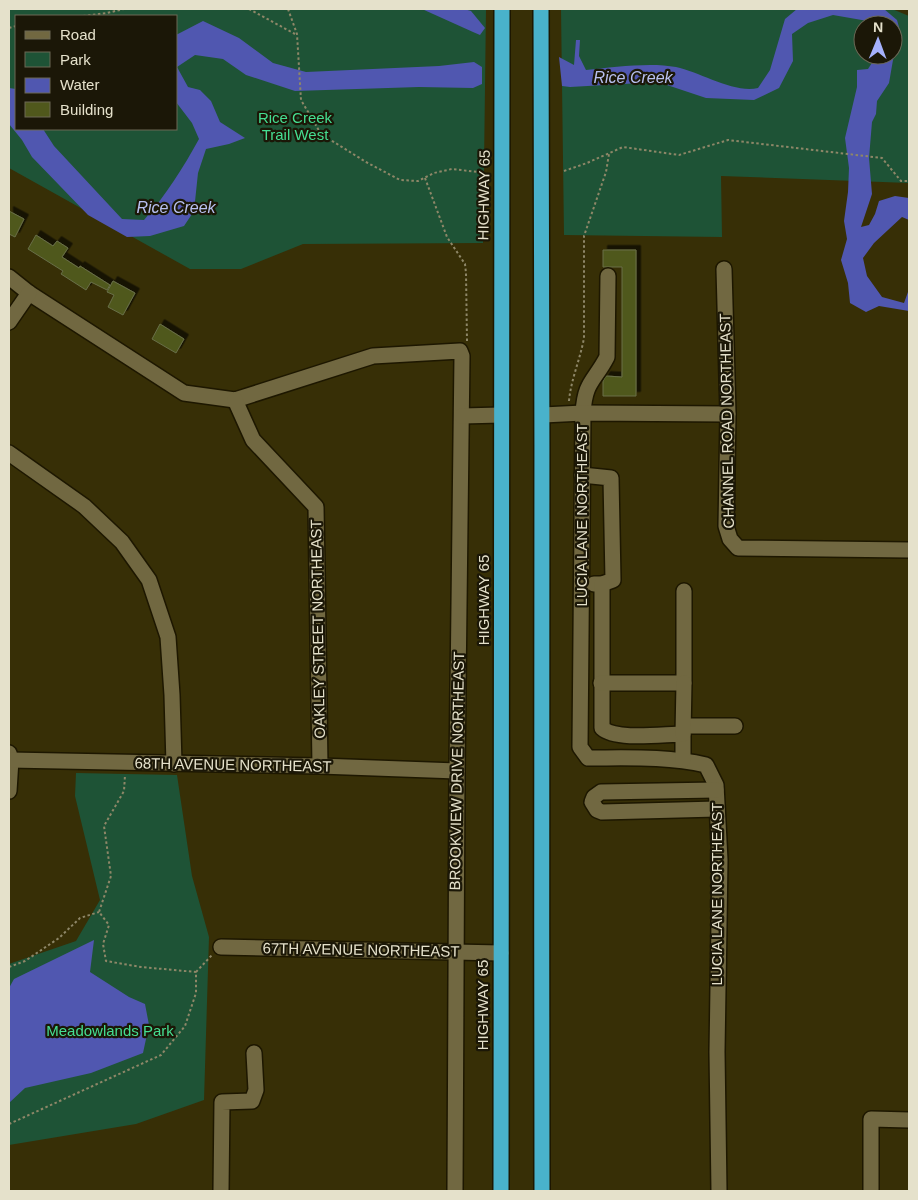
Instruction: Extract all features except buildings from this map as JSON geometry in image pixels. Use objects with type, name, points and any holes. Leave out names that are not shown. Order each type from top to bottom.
[{"type":"highway","name":"HIGHWAY 65","points":[[501,1191],[502,9]]},
{"type":"highway","points":[[541,9],[543,415],[542,1191]]},
{"type":"street","name":"CHANNEL ROAD NORTHEAST","points":[[724,269],[728,414],[726,526],[730,539],[738,548],[909,550]]},
{"type":"street","name":"LUCIA LANE NORTHEAST","points":[[608,276],[608,357],[588,386],[576,413],[582,475],[580,747],[588,758],[683,760],[706,765],[716,785],[720,860],[717,1052],[719,1191]]},
{"type":"street","points":[[9,278],[29,293],[184,393],[235,400],[373,356],[460,350]]},
{"type":"street","points":[[9,322],[29,293]]},
{"type":"street","name":"BROOKVIEW DRIVE NORTHEAST","points":[[455,1191],[457,771],[462,416],[462,356],[460,350]]},
{"type":"street","name":"OAKLEY STREET NORTHEAST","points":[[235,400],[253,440],[316,507],[320,766]]},
{"type":"street","points":[[543,415],[576,413],[728,414]]},
{"type":"street","points":[[462,416],[502,415]]},
{"type":"street","points":[[9,454],[84,506],[122,542],[149,580],[168,637],[174,764]]},
{"type":"street","points":[[581,584],[602,584],[613,580],[611,478],[582,475]]},
{"type":"street","points":[[602,584],[602,728],[619,736],[735,726]]},
{"type":"street","points":[[683,760],[684,591]]},
{"type":"street","points":[[601,683],[684,683]]},
{"type":"street","points":[[580,709],[601,708]]},
{"type":"street","points":[[9,758],[9,791]]},
{"type":"street","name":"68TH AVENUE NORTHEAST","points":[[9,758],[126,763],[320,766],[457,771]]},
{"type":"street","points":[[716,790],[601,792],[594,797],[592,802],[597,810],[602,812],[717,809]]},
{"type":"street","name":"67TH AVENUE NORTHEAST","points":[[220,947],[501,953]]},
{"type":"street","points":[[221,1191],[222,1102],[252,1101],[256,1090],[254,1053]]},
{"type":"street","points":[[870,1191],[871,1119],[909,1120]]},
{"type":"path","points":[[91,15],[124,9]]},
{"type":"path","points":[[249,9],[297,34]]},
{"type":"path","points":[[288,9],[297,34],[301,100],[321,134],[366,162],[400,180],[418,181],[434,173],[452,169],[478,172]]},
{"type":"path","points":[[564,170],[587,163],[623,147],[679,155],[728,140],[882,158],[901,181],[909,181]]},
{"type":"path","points":[[576,413],[569,399],[574,372],[582,352],[584,338],[584,236],[606,172],[609,154]]},
{"type":"path","points":[[425,178],[446,237],[464,264],[466,273],[467,339],[466,344],[460,350]]},
{"type":"path","points":[[99,912],[111,876],[104,826],[124,791],[126,763]]},
{"type":"path","points":[[9,967],[25,961],[59,938],[80,918],[99,912]]},
{"type":"path","points":[[99,912],[109,925],[104,944],[106,961],[141,967],[196,972]]},
{"type":"path","points":[[9,1124],[161,1055],[185,1026],[196,993],[196,972],[220,947]]},
{"type":"green space","name":"Rice Creek Trail West","points":[[9,9],[486,9],[483,243],[303,244],[241,269],[190,269],[9,168]]},
{"type":"green space","points":[[561,9],[892,9],[909,16],[909,183],[721,176],[722,237],[564,235]]},
{"type":"green space","name":"Meadowlands Park","points":[[76,773],[177,775],[192,876],[209,937],[204,1100],[136,1124],[9,1145],[9,964],[76,941],[100,900],[75,796]]},
{"type":"water","points":[[422,9],[464,9],[471,11],[485,28],[480,35]]},
{"type":"water","name":"Rice Creek","points":[[797,9],[884,9],[891,15],[853,15],[853,18],[833,15],[808,23],[792,34],[793,61],[779,88],[754,100],[706,98],[658,82],[562,86],[559,57],[574,65],[576,40],[580,40],[579,56],[586,70],[655,65],[676,67],[739,88],[758,88],[770,70],[785,19]]},
{"type":"water","name":"Rice Creek","points":[[203,21],[239,38],[273,63],[306,72],[439,66],[474,62],[482,67],[482,84],[473,88],[419,87],[295,91],[246,75],[223,59],[195,55],[178,66],[178,34]]},
{"type":"water","name":"Rice Creek","points":[[871,65],[892,65],[889,83],[877,101],[876,114],[872,122],[869,158],[872,194],[861,227],[869,225],[879,201],[895,196],[909,198],[909,220],[902,217],[874,243],[863,258],[867,276],[882,297],[904,303],[909,292],[909,311],[879,306],[866,312],[850,303],[848,283],[841,260],[847,239],[844,221],[849,168],[845,138],[857,87],[857,70],[868,69]]},
{"type":"water","name":"Rice Creek","points":[[178,69],[188,87],[200,90],[211,101],[220,122],[245,138],[206,149],[198,173],[194,211],[184,226],[150,236],[127,237],[88,215],[32,157],[22,140],[9,124],[9,88],[15,89],[15,130],[44,130],[54,146],[122,219],[144,220],[160,201],[199,139],[192,123],[178,105]]},
{"type":"water","points":[[94,940],[90,972],[129,997],[145,1004],[149,1025],[143,1053],[91,1073],[25,1088],[9,1103],[9,988],[14,979]]}]
